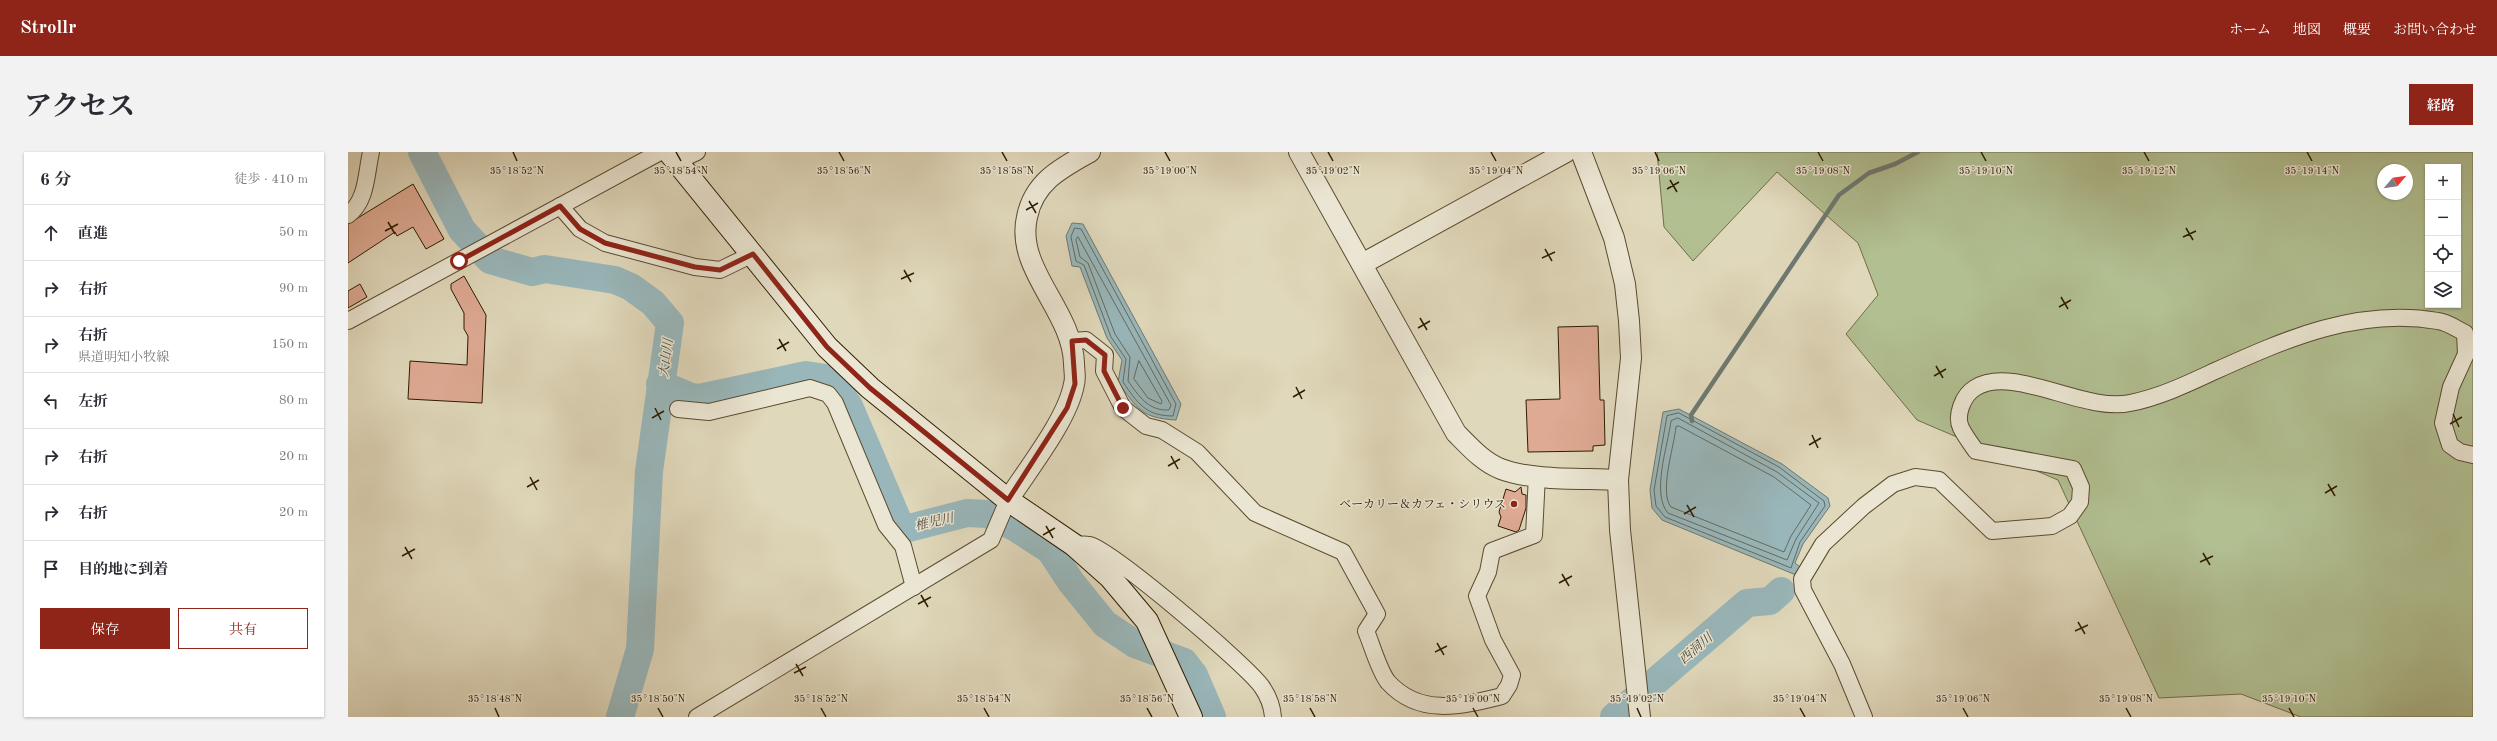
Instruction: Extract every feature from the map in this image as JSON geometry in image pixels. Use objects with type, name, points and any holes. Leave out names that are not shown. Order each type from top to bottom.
[{"type":"main road","points":[[669,155],[753,254],[827,347],[870,388],[1007,504],[1074,546],[1110,577],[1136,606],[1157,640],[1191,717]]},
{"type":"street","points":[[348,215],[357,208],[364,188],[371,152]]},
{"type":"street","points":[[348,321],[560,206],[669,155],[697,152]]},
{"type":"street","points":[[697,717],[991,540],[999,526],[1007,504],[1067,408],[1075,384],[1072,341],[1028,256],[1024,231],[1030,201],[1042,185],[1061,168],[1090,152]]},
{"type":"street","points":[[1299,152],[1456,433],[1478,456],[1501,469],[1536,475],[1618,480]]},
{"type":"street","points":[[1362,264],[1566,152]]},
{"type":"street","points":[[1581,152],[1614,238],[1625,284],[1628,306],[1632,358],[1618,480],[1620,530],[1640,717]]},
{"type":"street","points":[[560,206],[580,229],[605,243],[695,267],[720,270],[753,254]]},
{"type":"street","points":[[1864,717],[1842,664],[1803,590],[1802,579],[1823,544],[1864,506],[1893,484],[1915,476],[1939,480],[1992,531],[2052,526],[2070,516],[2080,502],[2081,486],[2073,470],[1976,451],[1961,428],[1960,406],[1973,390],[1985,382],[2022,384],[2102,405],[2129,404],[2164,394],[2276,344],[2324,328],[2358,320],[2392,317],[2439,321],[2465,333],[2466,354],[2451,387],[2443,423],[2450,445],[2460,452],[2473,455]]},
{"type":"street","points":[[1072,341],[1086,340],[1105,355],[1104,371],[1123,408],[1146,426],[1162,430],[1197,452],[1255,513],[1343,552],[1378,614],[1366,631],[1388,682],[1411,701],[1436,708],[1457,707],[1502,696],[1509,685],[1512,674],[1493,640],[1477,596],[1488,572],[1492,551],[1534,535],[1536,475]]},
{"type":"street","points":[[678,409],[709,412],[810,388],[828,394],[835,403],[886,526],[903,546],[914,587]]},
{"type":"street","points":[[1074,546],[1090,545],[1132,572],[1236,659],[1262,686],[1273,705],[1273,717]]},
{"type":"green space","points":[[1657,152],[2473,152],[2473,717],[2301,717],[2241,694],[2159,698],[2058,480],[1917,420],[1846,334],[1878,295],[1858,243],[1777,172],[1693,261],[1664,227]]},
{"type":"water","points":[[1072,223],[1083,224],[1181,404],[1176,420],[1155,417],[1141,410],[1118,382],[1122,360],[1107,338],[1080,267],[1072,266],[1066,236]]},
{"type":"water","points":[[1679,409],[1782,464],[1828,498],[1830,506],[1803,544],[1795,563],[1800,567],[1796,575],[1662,520],[1652,508],[1650,490],[1663,412]]},
{"type":"building","points":[[413,184],[444,239],[426,249],[413,227],[397,236],[395,232],[348,263],[348,224]]},
{"type":"building","points":[[464,276],[486,315],[482,403],[408,399],[410,361],[467,365],[468,336],[464,329],[464,313],[451,289],[451,284]]},
{"type":"building","points":[[360,284],[367,297],[348,308],[348,291]]},
{"type":"building","points":[[1598,326],[1600,400],[1604,400],[1605,445],[1593,446],[1593,451],[1528,452],[1526,400],[1560,399],[1558,327]]},
{"type":"building","name":"ベーカリー＆カフェ・シリウス","points":[[1521,487],[1522,494],[1526,495],[1526,508],[1519,530],[1516,532],[1498,526],[1501,517],[1499,512],[1506,489],[1515,492]]},
{"type":"waterway","name":"大山川","points":[[422,152],[462,230],[490,260],[532,272],[545,269],[615,280],[631,287],[653,303],[670,323],[649,471],[640,649],[620,717]]},
{"type":"waterway","points":[[1692,421],[1691,415],[1839,195],[1869,173],[1895,164],[1918,152]]},
{"type":"waterway","name":"椎児川","points":[[660,384],[691,397],[699,398],[806,375],[825,378],[835,385],[849,406],[899,523],[909,528],[967,513],[987,514],[1016,528],[1050,550],[1071,582],[1105,624],[1135,644],[1184,662],[1194,675],[1212,717]]},
{"type":"waterway","name":"西洞川","points":[[1614,717],[1747,603],[1770,601],[1781,591]]},
{"type":"place","name":"ベーカリー＆カフェ・シリウス","points":[[1514,504]]},
{"type":"route","points":[[459,261],[560,206],[580,229],[605,243],[695,267],[720,270],[742,262],[753,254],[827,347],[870,388],[1008,500],[1067,408],[1075,384],[1072,341],[1086,340],[1105,355],[1104,371],[1123,408]]}]
